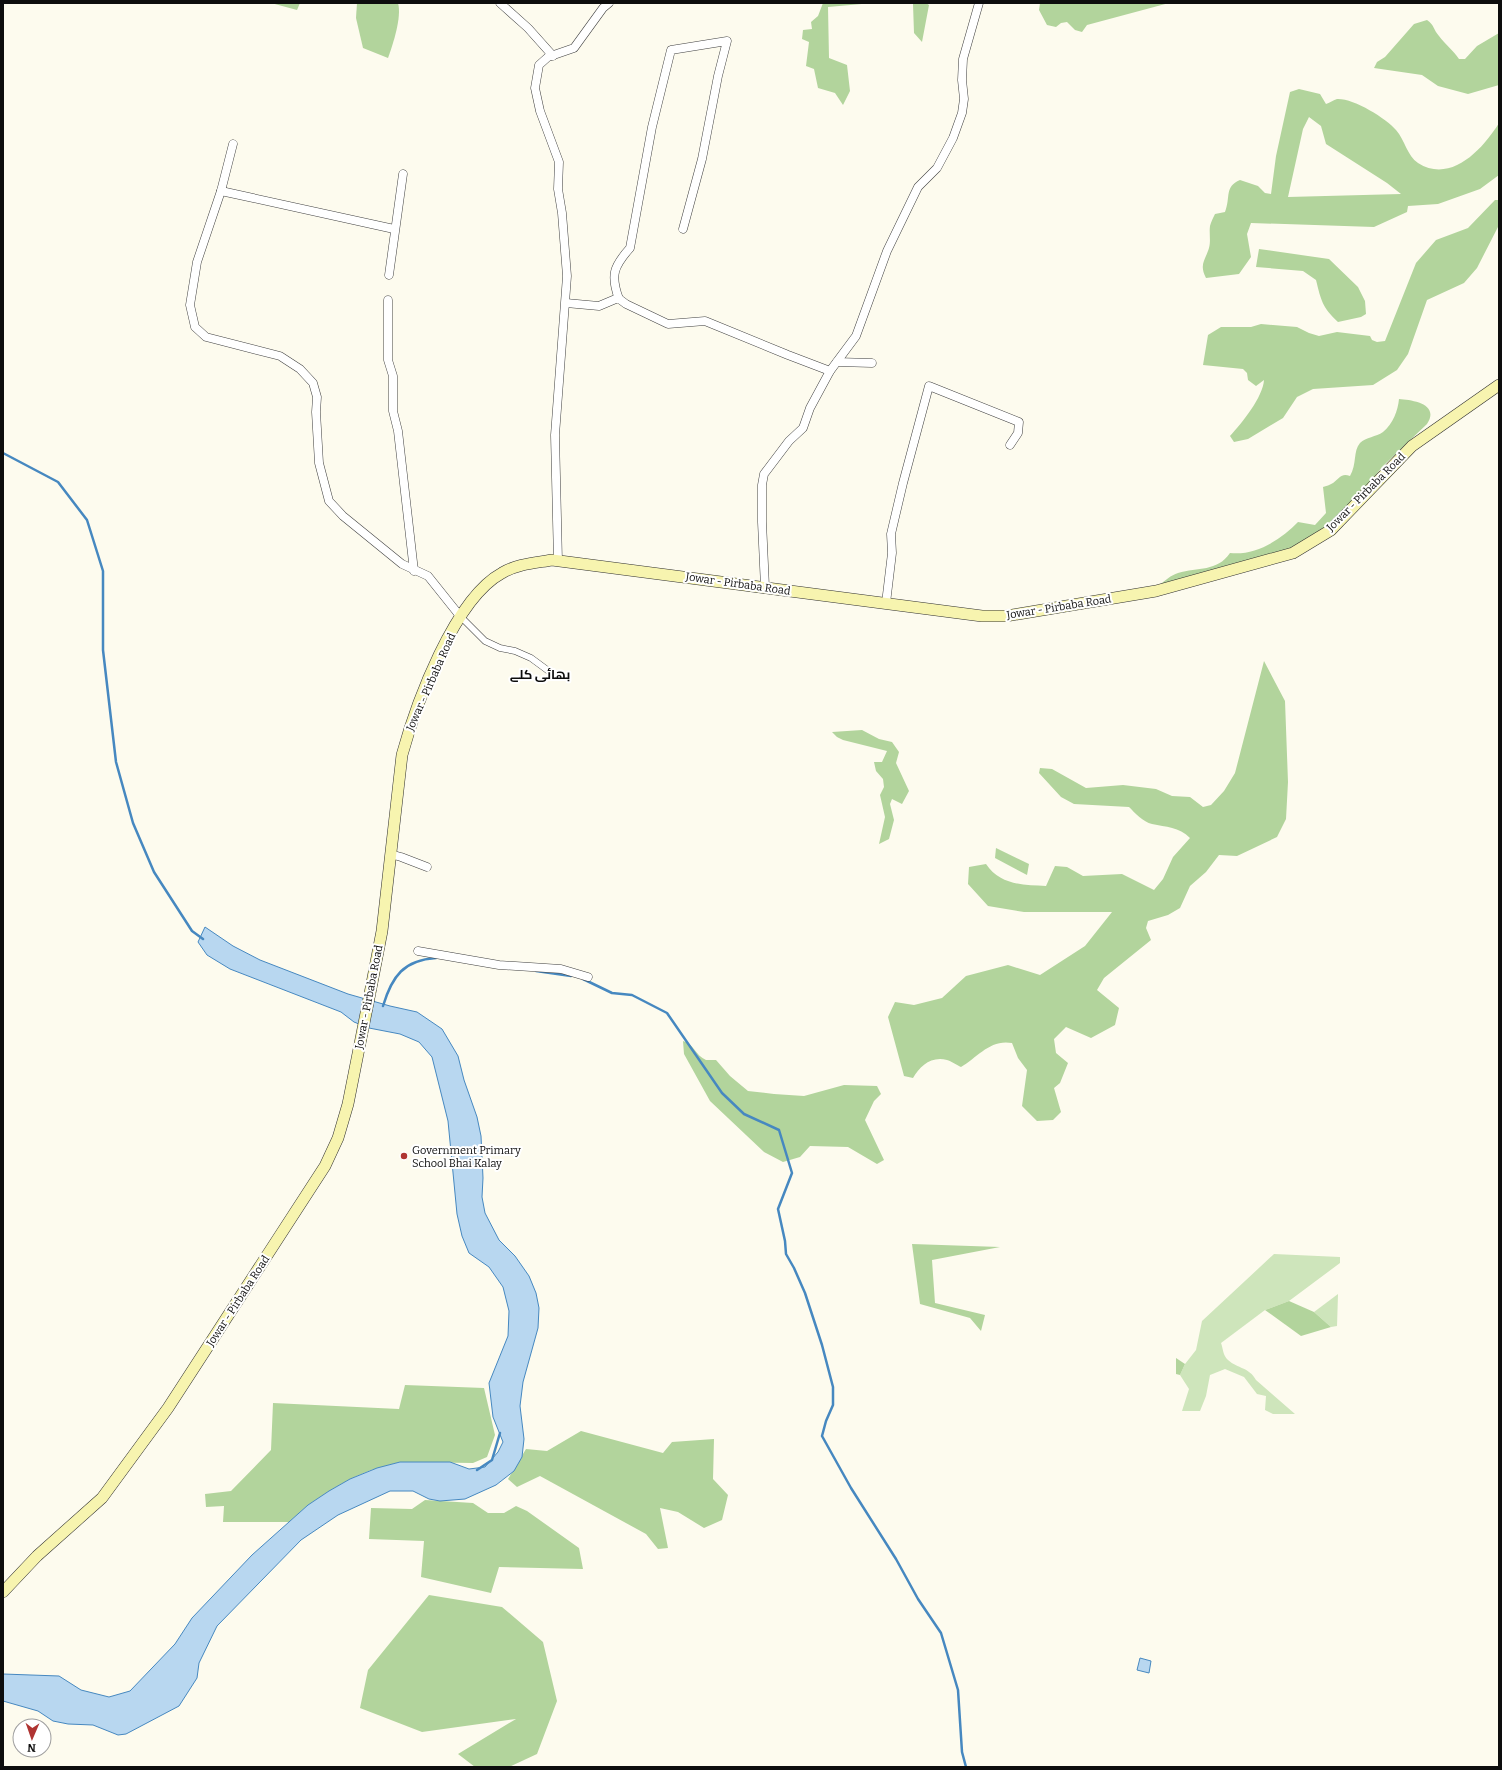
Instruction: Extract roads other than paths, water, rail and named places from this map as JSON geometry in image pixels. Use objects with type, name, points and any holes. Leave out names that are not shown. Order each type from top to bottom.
[{"type":"main road","name":"Jowar - Pirbaba Road","points":[[3,1592],[37,1556],[102,1498],[168,1408],[325,1166],[338,1138],[348,1104],[382,930],[402,755],[409,730],[438,660],[460,616],[480,591],[501,573],[523,565],[552,560],[982,616],[1006,616],[1156,591],[1293,553],[1331,530],[1412,446],[1499,386]]},
{"type":"street","points":[[500,3],[528,28],[553,56]]},
{"type":"street","points":[[558,561],[555,436],[567,276],[562,213],[558,189],[559,162],[540,111],[535,88],[539,66],[553,56],[574,48],[603,8],[609,3]]},
{"type":"street","points":[[765,587],[762,522],[762,485],[764,474],[789,440],[803,428],[810,408],[830,370],[856,336],[887,251],[918,187],[936,168],[956,131],[962,113],[964,99],[962,80],[964,59],[979,3]]},
{"type":"street","points":[[683,229],[702,159],[718,76],[727,41],[693,48],[671,50],[652,127],[633,220],[630,248],[617,263],[614,285],[619,299],[626,304],[668,324],[705,320],[788,355],[830,370]]},
{"type":"street","points":[[233,144],[221,191],[197,262],[190,305],[195,327],[206,337],[280,356],[300,369],[313,383],[317,397],[316,412],[319,463],[329,501],[343,516],[402,564],[414,571],[428,576],[460,616],[485,641],[500,648],[516,651],[531,658],[550,672]]},
{"type":"street","points":[[389,275],[394,229],[403,174]]},
{"type":"street","points":[[221,191],[394,229]]},
{"type":"street","points":[[566,303],[598,306],[619,299]]},
{"type":"street","points":[[388,300],[388,360],[393,376],[393,411],[398,431],[414,571]]},
{"type":"street","points":[[837,362],[872,363]]},
{"type":"street","points":[[886,603],[892,553],[891,534],[929,386],[1019,422],[1018,433],[1010,445]]},
{"type":"street","points":[[390,854],[427,867]]},
{"type":"street","points":[[418,951],[499,965],[540,969],[561,969],[588,977]]},
{"type":"water","points":[[205,927],[233,946],[260,960],[348,994],[417,1012],[442,1029],[458,1056],[464,1080],[477,1117],[481,1136],[483,1178],[482,1197],[485,1213],[499,1240],[515,1256],[529,1276],[536,1293],[539,1308],[538,1328],[523,1382],[520,1406],[524,1439],[522,1457],[514,1471],[496,1485],[465,1499],[440,1501],[429,1499],[413,1491],[390,1491],[338,1515],[301,1540],[217,1626],[199,1663],[197,1678],[179,1706],[126,1734],[118,1735],[93,1725],[68,1724],[53,1721],[52,1718],[48,1718],[38,1711],[3,1701],[3,1674],[59,1676],[81,1690],[109,1697],[130,1691],[175,1644],[192,1618],[252,1555],[308,1505],[350,1479],[377,1468],[400,1462],[450,1462],[469,1469],[485,1467],[498,1452],[503,1442],[493,1417],[489,1383],[508,1336],[509,1311],[503,1287],[489,1267],[469,1253],[462,1236],[457,1214],[448,1121],[432,1057],[419,1042],[400,1034],[369,1028],[354,1022],[341,1012],[230,969],[207,955],[198,942]]},
{"type":"water","points":[[1140,1658],[1151,1661],[1149,1673],[1137,1670]]},
{"type":"waterway","points":[[3,453],[58,482],[87,520],[103,571],[103,650],[116,762],[133,823],[154,872],[192,931],[203,939]]},
{"type":"waterway","points":[[383,1006],[395,978],[401,972],[415,962],[436,958]]},
{"type":"waterway","points":[[536,971],[571,976]]},
{"type":"waterway","points":[[583,979],[612,993],[632,995],[667,1013],[722,1093],[744,1114],[779,1130],[792,1173],[778,1209],[785,1241],[786,1254],[805,1293],[822,1345],[833,1387],[833,1405],[826,1421],[822,1436],[851,1488],[896,1559],[918,1599],[941,1633],[958,1690],[962,1752],[966,1767]]},
{"type":"waterway","points":[[477,1470],[492,1460],[500,1433]]},
{"type":"place","name":"Government Primary School Bhai Kalay","points":[[404,1156]]},
{"type":"district","name":"بھائی كلے","points":[[540,674]]}]
